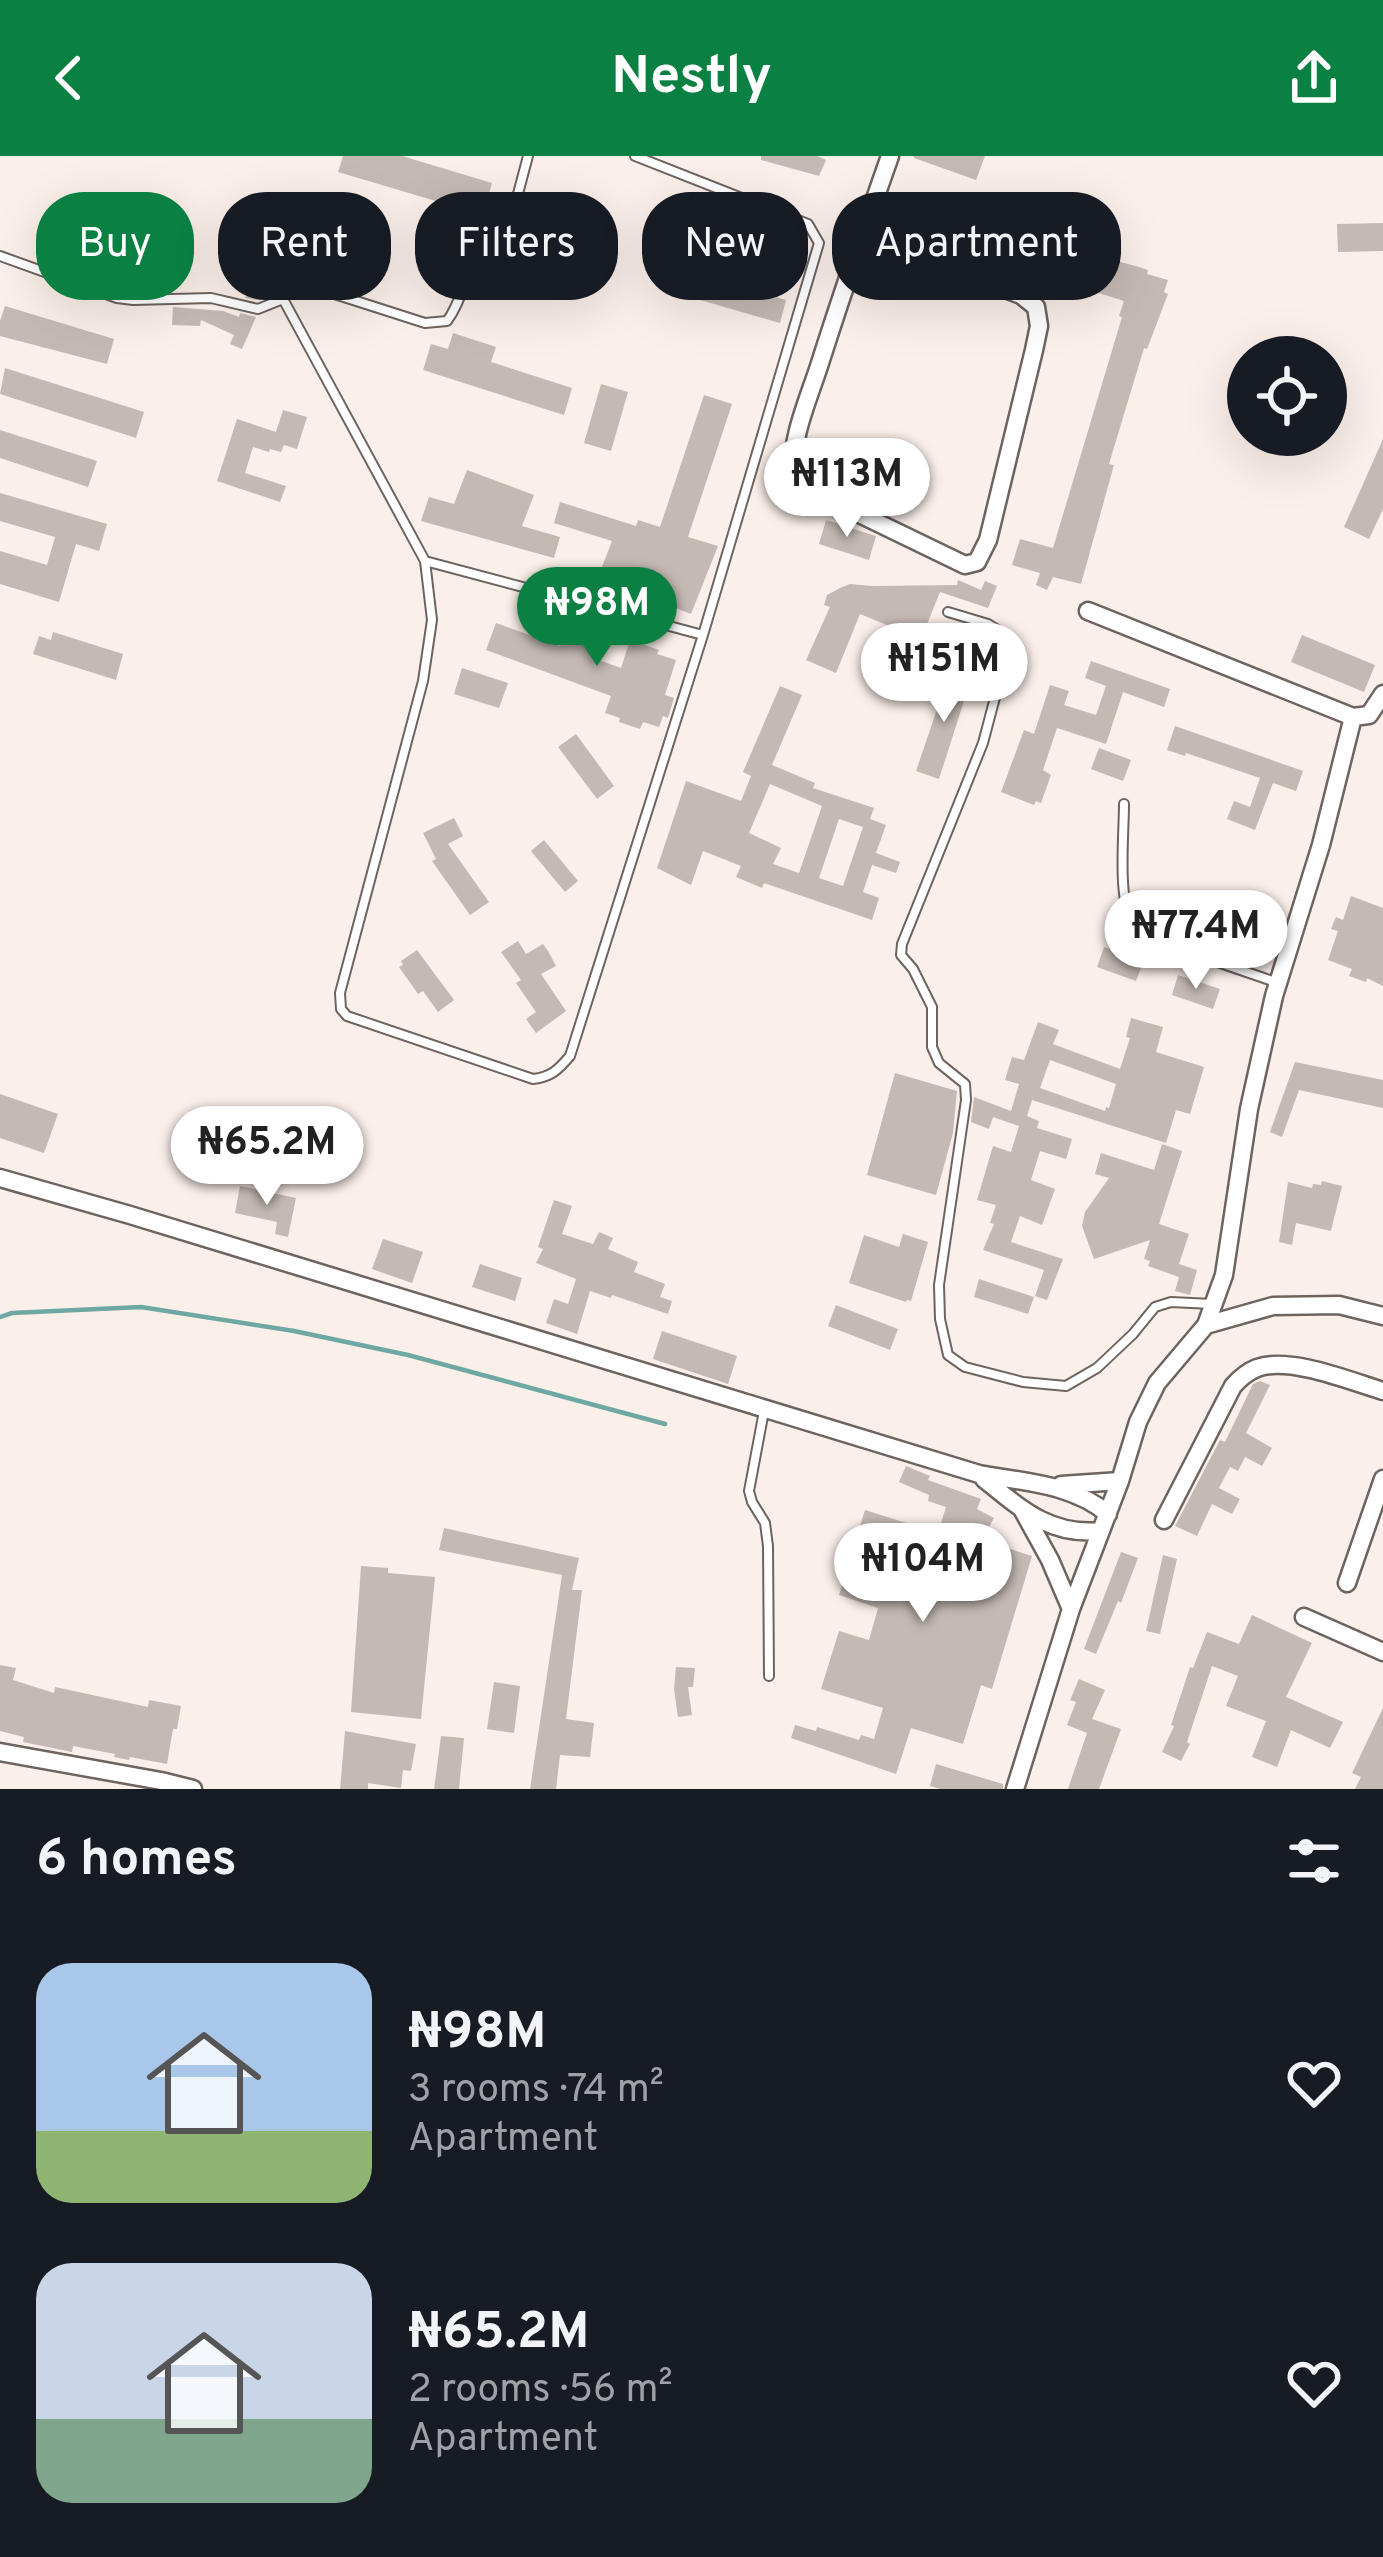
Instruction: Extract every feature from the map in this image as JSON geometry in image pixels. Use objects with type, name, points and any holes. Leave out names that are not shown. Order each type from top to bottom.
[{"type":"street","points":[[877,192],[890,156]]},
{"type":"street","points":[[858,246],[1002,288],[1022,295],[1036,307],[1039,326],[1034,350],[988,540],[977,562],[965,565],[812,491],[794,477],[791,458],[858,246]]},
{"type":"street","points":[[1088,611],[1353,717],[1369,715],[1383,694]]},
{"type":"street","points":[[1015,1789],[1071,1609],[1138,1422],[1157,1383],[1206,1325],[1224,1274],[1249,1109],[1278,983],[1321,845],[1353,717]]},
{"type":"street","points":[[0,1178],[979,1474],[1090,1499],[1104,1522]]},
{"type":"street","points":[[1206,1325],[1273,1306],[1339,1305],[1383,1316]]},
{"type":"street","points":[[1164,1520],[1233,1386],[1245,1374],[1262,1365],[1302,1368],[1383,1390]]},
{"type":"street","points":[[979,1474],[1023,1510],[1077,1534],[1104,1522]]},
{"type":"street","points":[[1347,1582],[1383,1479]]},
{"type":"street","points":[[1043,1486],[1120,1481]]},
{"type":"street","points":[[1023,1510],[1071,1609]]},
{"type":"street","points":[[1304,1617],[1383,1652]]},
{"type":"street","points":[[0,1752],[193,1789]]},
{"type":"lane","points":[[518,192],[528,156]]},
{"type":"lane","points":[[284,300],[424,561],[432,620],[423,681],[340,993],[341,1010],[346,1016],[533,1079],[547,1078],[570,1056],[820,243],[808,224],[635,156]]},
{"type":"lane","points":[[0,256],[117,298],[218,299]]},
{"type":"lane","points":[[220,300],[258,309],[278,300]]},
{"type":"lane","points":[[353,300],[425,323],[447,321],[460,300]]},
{"type":"lane","points":[[424,561],[703,635]]},
{"type":"lane","points":[[949,612],[1001,632],[1005,648],[983,743],[902,955],[932,1007],[932,1047],[939,1063],[965,1084],[939,1285],[948,1355],[965,1367],[1023,1382],[1066,1386],[1096,1368],[1155,1307],[1171,1301],[1214,1304]]},
{"type":"lane","points":[[1124,804],[1124,897],[1131,917],[1147,934],[1278,983]]},
{"type":"lane","points":[[764,1409],[749,1491],[765,1523],[768,1546],[769,1676]]},
{"type":"building","points":[[343,156],[402,156],[492,183],[489,192],[415,195],[338,172]]},
{"type":"building","points":[[761,156],[826,160],[819,176],[761,160]]},
{"type":"building","points":[[914,156],[985,156],[976,180]]},
{"type":"building","points":[[1383,223],[1383,251],[1338,252],[1337,224]]},
{"type":"building","points":[[1121,262],[1168,280],[1164,292],[1168,294],[1144,348],[1109,464],[1114,465],[1081,584],[1053,577],[1047,590],[1036,585],[1040,573],[1012,565],[1020,539],[1053,548],[1124,301]]},
{"type":"building","points":[[700,300],[786,300],[780,323]]},
{"type":"building","points":[[5,306],[114,339],[107,364],[0,336]]},
{"type":"building","points":[[173,307],[256,317],[242,349],[230,344],[234,335],[201,320],[200,326],[172,325]]},
{"type":"building","points":[[453,333],[496,347],[491,362],[572,388],[564,415],[423,370],[431,344],[448,349]]},
{"type":"building","points":[[5,368],[144,412],[136,438],[0,394]]},
{"type":"building","points":[[601,384],[628,392],[611,451],[584,443]]},
{"type":"building","points":[[704,395],[732,404],[688,537],[718,546],[691,614],[598,577],[612,541],[554,523],[560,502],[636,526],[638,520],[660,527]]},
{"type":"building","points":[[283,410],[307,417],[297,449],[284,445],[281,452],[269,452],[253,447],[245,473],[286,486],[280,502],[217,481],[237,419],[276,432]]},
{"type":"building","points":[[0,430],[97,461],[88,487],[0,458]]},
{"type":"building","points":[[1383,439],[1383,509],[1369,539],[1344,527]]},
{"type":"building","points":[[467,470],[534,495],[522,526],[560,537],[554,558],[421,521],[429,497],[454,504]]},
{"type":"building","points":[[0,493],[107,524],[99,551],[76,544],[59,602],[0,584],[0,551],[47,565],[55,537],[0,521]]},
{"type":"building","points":[[826,520],[876,536],[869,560],[819,544]]},
{"type":"building","points":[[958,580],[981,590],[985,581],[997,586],[988,608],[940,592],[921,639],[860,614],[836,673],[806,660],[830,607],[824,605],[827,595],[840,588],[850,584],[957,585]]},
{"type":"building","points":[[569,618],[606,630],[596,659],[621,668],[630,640],[676,660],[665,695],[674,698],[668,718],[663,716],[659,727],[643,722],[640,729],[619,722],[620,718],[605,713],[611,696],[486,650],[496,623],[560,646]]},
{"type":"building","points":[[53,632],[123,654],[116,680],[33,654],[39,636],[51,640]]},
{"type":"building","points":[[1302,635],[1375,665],[1364,692],[1291,662]]},
{"type":"building","points":[[1091,661],[1170,689],[1164,707],[1123,692],[1106,744],[1057,728],[1043,770],[1051,775],[1041,803],[1034,805],[1001,792],[1024,730],[1034,734],[1050,685],[1069,691],[1064,705],[1096,715],[1106,686],[1085,678]]},
{"type":"building","points":[[462,668],[508,683],[499,708],[454,694]]},
{"type":"building","points":[[954,670],[972,676],[939,779],[916,771]]},
{"type":"building","points":[[780,686],[802,695],[772,765],[815,783],[813,788],[874,808],[870,819],[886,825],[876,853],[900,862],[896,873],[872,865],[863,892],[879,898],[872,920],[764,883],[762,888],[736,877],[741,866],[703,851],[691,885],[657,868],[686,781],[741,801],[751,776],[743,772]],"holes":[[[770,784],[822,806],[799,873],[773,864],[781,848],[749,833]],[[839,819],[863,827],[843,886],[819,878]]]},
{"type":"building","points":[[1175,726],[1303,771],[1296,791],[1273,783],[1255,830],[1227,819],[1234,801],[1250,807],[1260,778],[1167,750]]},
{"type":"building","points":[[576,734],[614,786],[597,799],[558,747]]},
{"type":"building","points":[[1099,748],[1131,760],[1123,781],[1091,769]]},
{"type":"building","points":[[454,818],[463,836],[448,844],[489,902],[470,915],[432,861],[436,859],[423,833]]},
{"type":"building","points":[[544,840],[578,881],[565,892],[531,851]]},
{"type":"building","points":[[1351,896],[1383,908],[1383,986],[1349,976],[1352,969],[1328,960],[1338,931],[1331,929],[1336,917],[1343,920]]},
{"type":"building","points":[[518,941],[526,954],[543,944],[548,951],[556,966],[541,974],[566,1011],[536,1033],[526,1019],[536,1012],[501,952]]},
{"type":"building","points":[[1104,947],[1144,960],[1136,981],[1097,967]]},
{"type":"building","points":[[417,950],[454,1000],[438,1012],[399,967]]},
{"type":"building","points":[[1178,975],[1220,989],[1213,1009],[1172,995]]},
{"type":"building","points":[[1131,1018],[1163,1027],[1156,1052],[1204,1067],[1190,1114],[1176,1110],[1166,1143],[1032,1100],[1027,1116],[1039,1121],[1037,1128],[1072,1139],[1066,1159],[1040,1151],[1031,1180],[1055,1189],[1042,1225],[1020,1216],[1011,1242],[1063,1259],[1047,1300],[1035,1296],[1044,1270],[983,1250],[996,1205],[977,1200],[993,1146],[1011,1152],[1019,1126],[993,1117],[989,1129],[971,1122],[974,1097],[1011,1111],[1019,1084],[1005,1080],[1012,1057],[1024,1060],[1038,1022],[1059,1030],[1053,1044],[1120,1069],[1130,1038],[1126,1037]],"holes":[[[1050,1060],[1116,1084],[1105,1111],[1040,1088]]]},
{"type":"building","points":[[1295,1062],[1383,1080],[1383,1108],[1299,1090],[1282,1137],[1270,1132]]},
{"type":"building","points":[[895,1073],[957,1091],[953,1133],[936,1195],[867,1175]]},
{"type":"building","points":[[0,1094],[58,1114],[44,1153],[0,1138]]},
{"type":"building","points":[[1162,1144],[1182,1151],[1159,1224],[1189,1234],[1179,1264],[1197,1270],[1190,1295],[1175,1291],[1179,1277],[1148,1266],[1150,1261],[1144,1259],[1150,1240],[1094,1259],[1082,1226],[1085,1212],[1109,1178],[1095,1174],[1101,1153],[1154,1170]]},
{"type":"building","points":[[1322,1181],[1342,1186],[1331,1231],[1296,1223],[1292,1245],[1279,1242],[1288,1182],[1312,1188]]},
{"type":"building","points":[[240,1186],[296,1198],[288,1237],[275,1234],[277,1222],[235,1213]]},
{"type":"building","points":[[554,1200],[572,1206],[562,1234],[593,1244],[599,1232],[613,1238],[608,1249],[638,1262],[634,1272],[665,1284],[660,1297],[672,1301],[668,1314],[590,1291],[577,1334],[546,1323],[554,1299],[568,1304],[576,1279],[536,1263]]},
{"type":"building","points":[[903,1234],[928,1242],[911,1301],[849,1283],[864,1235],[899,1247]]},
{"type":"building","points":[[383,1239],[423,1252],[412,1283],[372,1269]]},
{"type":"building","points":[[480,1264],[522,1278],[515,1301],[472,1287]]},
{"type":"building","points":[[979,1279],[1034,1297],[1028,1314],[974,1297]]},
{"type":"building","points":[[836,1305],[898,1329],[890,1350],[828,1326]]},
{"type":"building","points":[[662,1331],[737,1356],[728,1384],[653,1359]]},
{"type":"building","points":[[1253,1384],[1270,1385],[1246,1433],[1272,1448],[1262,1466],[1245,1457],[1238,1471],[1230,1467],[1219,1488],[1240,1499],[1232,1514],[1212,1504],[1197,1536],[1175,1526],[1220,1440],[1225,1442]]},
{"type":"building","points":[[906,1466],[930,1476],[928,1480],[981,1499],[977,1509],[994,1518],[982,1540],[1032,1556],[992,1689],[981,1685],[963,1744],[911,1728],[896,1774],[791,1738],[795,1725],[859,1740],[861,1735],[874,1739],[883,1708],[821,1689],[839,1631],[869,1640],[878,1608],[839,1595],[865,1510],[938,1533],[946,1507],[899,1482]]},
{"type":"building","points":[[444,1528],[579,1558],[572,1590],[582,1590],[566,1719],[594,1723],[590,1757],[560,1755],[556,1789],[530,1789],[562,1575],[439,1550]]},
{"type":"building","points":[[1121,1552],[1138,1558],[1096,1654],[1084,1649]]},
{"type":"building","points":[[1163,1555],[1177,1559],[1160,1634],[1146,1631]]},
{"type":"building","points":[[361,1566],[435,1577],[421,1719],[351,1712]]},
{"type":"building","points":[[1252,1615],[1312,1643],[1286,1697],[1343,1722],[1330,1748],[1291,1730],[1277,1767],[1252,1757],[1266,1721],[1226,1706],[1238,1676],[1212,1666],[1181,1761],[1162,1752],[1190,1667],[1207,1632],[1239,1644]]},
{"type":"building","points":[[0,1665],[16,1668],[13,1680],[54,1693],[55,1687],[148,1707],[149,1700],[181,1706],[167,1764],[73,1746],[72,1752],[23,1742],[24,1737],[0,1731]]},
{"type":"building","points":[[676,1667],[695,1668],[693,1687],[688,1687],[692,1715],[678,1717]]},
{"type":"building","points":[[1079,1679],[1105,1690],[1092,1719],[1121,1729],[1099,1789],[1068,1789],[1087,1733],[1067,1725]]},
{"type":"building","points":[[494,1682],[520,1686],[514,1733],[487,1729]]},
{"type":"building","points":[[1383,1708],[1383,1789],[1355,1789],[1361,1777],[1352,1773]]},
{"type":"building","points":[[345,1731],[416,1744],[411,1771],[403,1770],[401,1788],[368,1783],[368,1789],[340,1789]]},
{"type":"building","points":[[441,1736],[464,1738],[459,1789],[434,1789]]},
{"type":"building","points":[[936,1764],[1003,1784],[1003,1789],[930,1786]]},
{"type":"waterway","points":[[0,1317],[141,1307],[294,1331],[408,1355],[665,1424]]}]
